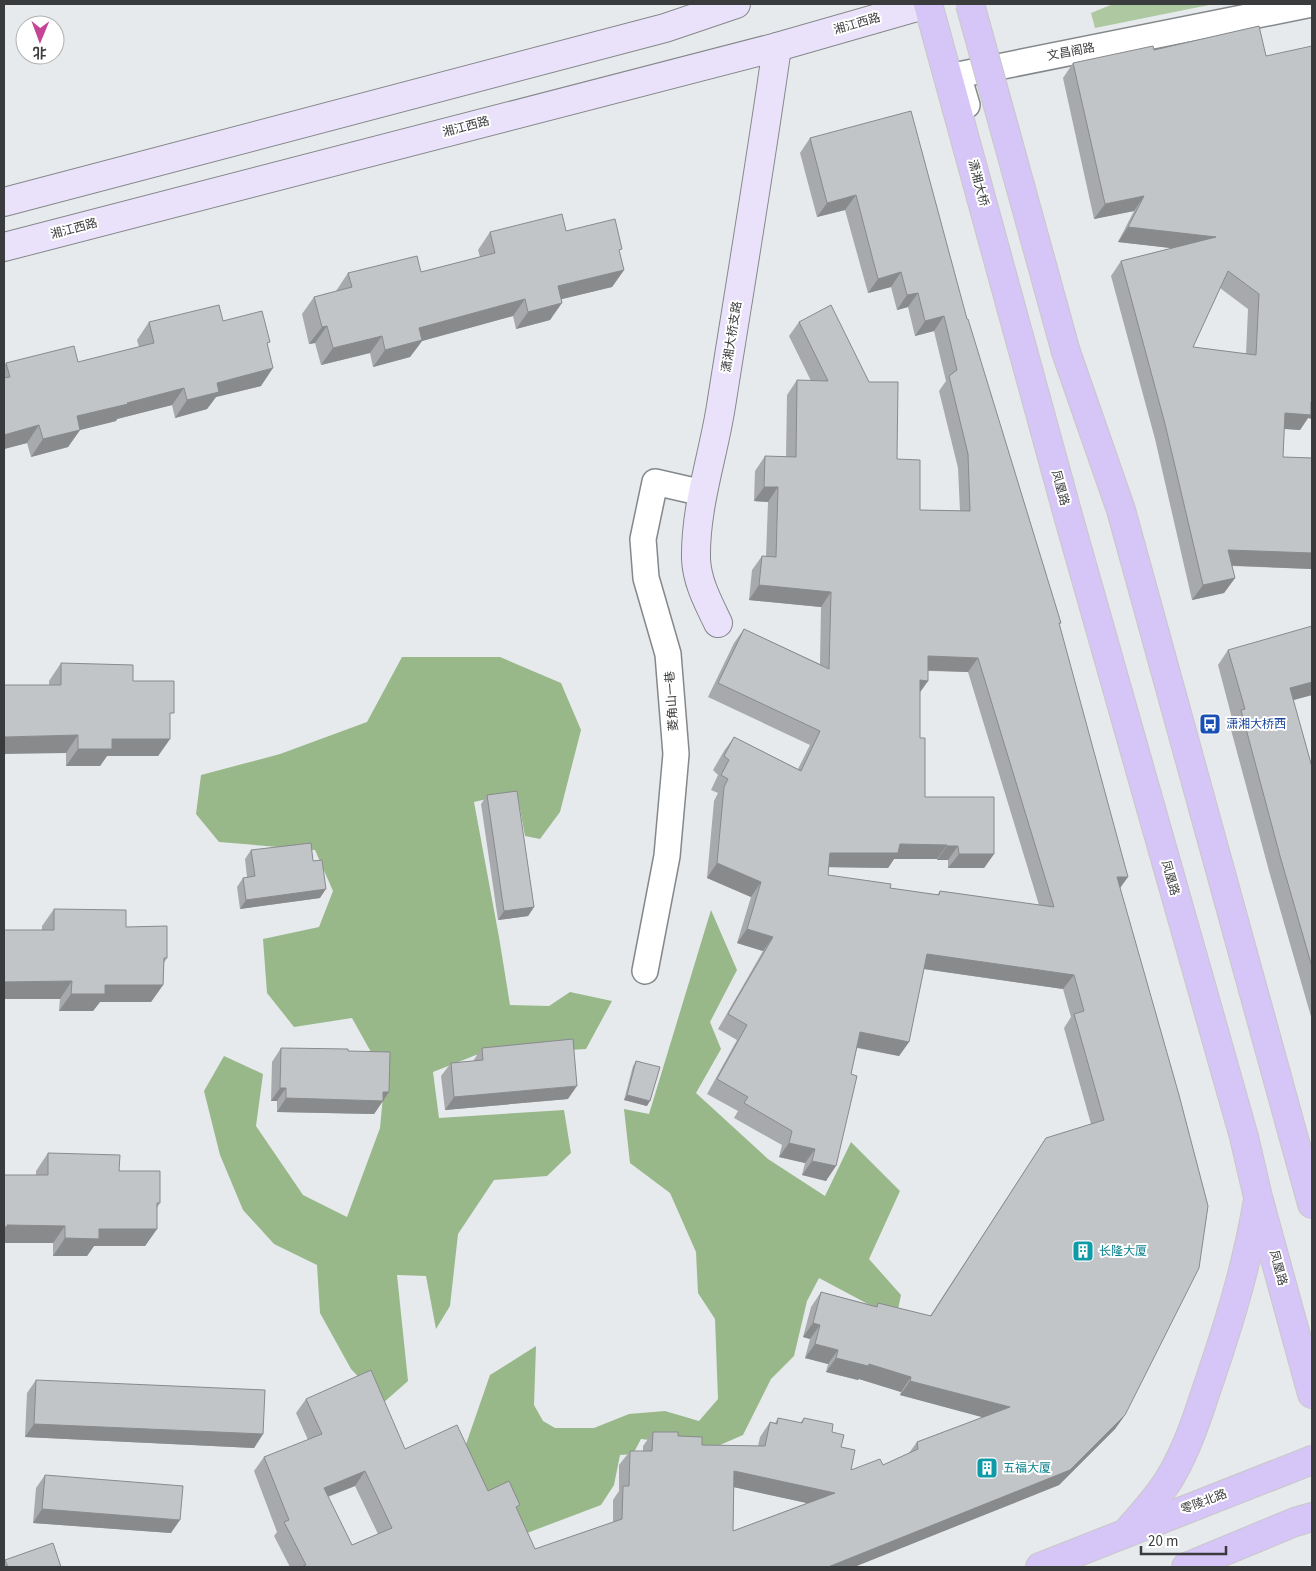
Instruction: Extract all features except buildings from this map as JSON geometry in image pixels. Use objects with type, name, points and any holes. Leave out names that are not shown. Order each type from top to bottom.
[{"type":"main road","points":[[4,202],[664,28],[736,4]]},
{"type":"main road","name":"湘江西路","points":[[4,247],[777,47],[928,4]]},
{"type":"main road","name":"潇湘大桥","points":[[928,4],[1027,363]]},
{"type":"main road","points":[[970,4],[1066,352],[1122,510],[1312,1204]]},
{"type":"main road","name":"潇湘大桥支路","points":[[718,623],[703,591],[696,560],[697,528],[720,408],[777,47]]},
{"type":"main road","name":"凤凰路","points":[[1027,363],[1069,519],[1241,1128],[1312,1394]]},
{"type":"main road","points":[[1126,1532],[1152,1504],[1171,1476],[1186,1445],[1226,1334],[1241,1285],[1251,1242],[1258,1197]]},
{"type":"main road","name":"零陵北路","points":[[1040,1567],[1312,1460]]},
{"type":"main road","points":[[1186,1567],[1295,1522],[1312,1517]]},
{"type":"street","name":"文昌阁路","points":[[995,200],[958,75],[1312,4]]},
{"type":"street","name":"菱角山一巷","points":[[645,970],[668,856],[676,754],[668,654],[646,578],[643,539],[655,482],[703,493]]},
{"type":"green space","points":[[1113,4],[1214,4],[1095,28],[1091,13]]},
{"type":"green space","points":[[402,657],[500,657],[561,683],[581,730],[560,812],[540,839],[525,836],[517,792],[474,802],[510,1005],[549,1006],[570,992],[612,1001],[586,1049],[476,1055],[433,1072],[439,1118],[564,1110],[571,1153],[547,1176],[494,1180],[458,1234],[450,1306],[436,1329],[426,1276],[397,1275],[408,1381],[383,1403],[351,1369],[320,1313],[317,1265],[274,1244],[243,1210],[220,1155],[204,1091],[224,1056],[263,1074],[256,1126],[303,1195],[347,1217],[380,1128],[386,1064],[372,1054],[352,1018],[294,1027],[267,993],[263,939],[319,927],[333,891],[315,850],[219,842],[196,814],[201,775],[280,754],[367,722]]},
{"type":"green space","points":[[711,910],[737,970],[710,1022],[721,1049],[696,1093],[768,1159],[825,1196],[851,1142],[900,1191],[869,1259],[901,1295],[896,1319],[819,1278],[807,1301],[794,1356],[771,1379],[743,1435],[704,1452],[683,1444],[641,1439],[633,1454],[620,1455],[614,1485],[601,1505],[527,1533],[476,1495],[465,1447],[490,1375],[536,1346],[534,1405],[543,1421],[555,1428],[594,1428],[629,1414],[665,1411],[699,1421],[718,1399],[715,1319],[698,1293],[696,1252],[670,1193],[630,1163],[624,1109],[649,1114]]},
{"type":"place","name":"潇湘大桥西","points":[[1210,724]]},
{"type":"place","name":"长隆大厦","points":[[1083,1251]]},
{"type":"place","name":"五福大厦","points":[[987,1468]]}]
